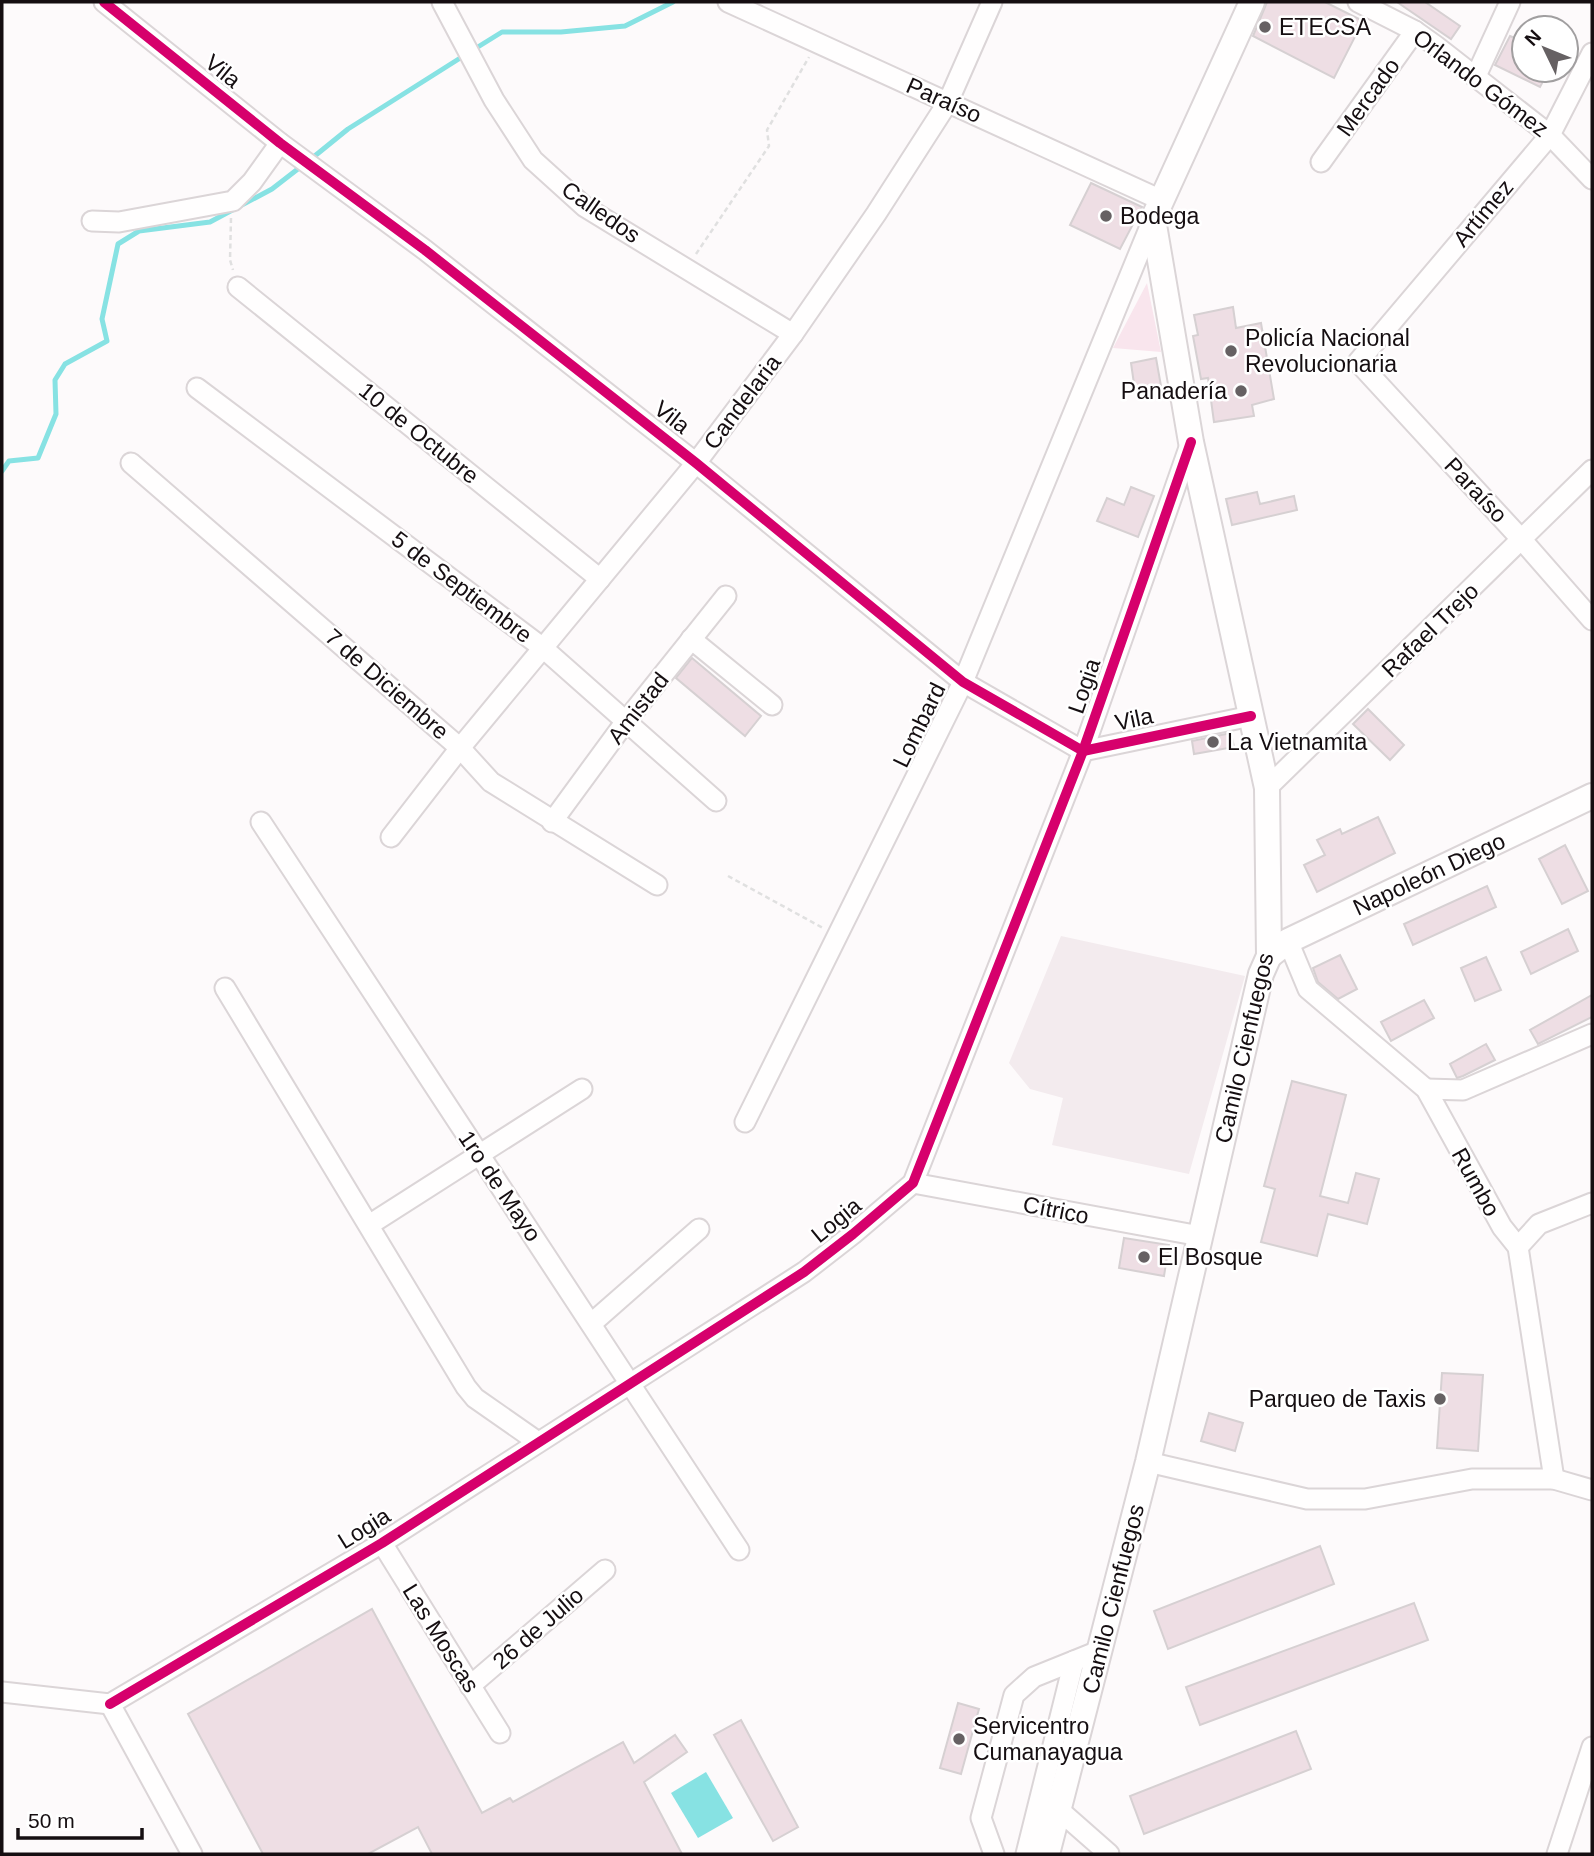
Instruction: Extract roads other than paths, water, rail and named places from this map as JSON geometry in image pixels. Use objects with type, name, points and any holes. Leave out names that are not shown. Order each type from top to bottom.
[{"type":"main road","points":[[1157,210],[1252,2]]},
{"type":"main road","name":"Camilo Cienfuegos","points":[[1047,1854],[1148,1462],[1261,974],[1279,949],[1267,788],[1191,442],[1157,210]]},
{"type":"main road","name":"Napoleón Diego","points":[[1279,949],[1592,796]]},
{"type":"street","name":"Vila","points":[[104,2],[280,143],[425,250],[696,463],[963,682],[1083,751],[1251,716]]},
{"type":"street","name":"Calledos","points":[[442,2],[494,100],[533,160],[584,206],[793,334]]},
{"type":"street","name":"Paraíso","points":[[728,2],[948,102],[1157,210]]},
{"type":"street","name":"Candelaria","points":[[391,836],[460,748],[696,463],[793,334],[876,214],[948,102],[992,2]]},
{"type":"street","name":"Orlando Gómez","points":[[1359,2],[1415,31],[1476,76],[1550,135],[1592,178]]},
{"type":"street","points":[[1476,76],[1510,2]]},
{"type":"street","name":"Mercado","points":[[1321,162],[1415,31]]},
{"type":"street","name":"Artímez","points":[[1358,362],[1550,135],[1592,53]]},
{"type":"street","points":[[92,221],[120,222],[233,201],[252,182],[280,143]]},
{"type":"street","name":"Lombard","points":[[745,1122],[963,682],[1157,210]]},
{"type":"street","name":"10 de Octubre","points":[[238,287],[600,579]]},
{"type":"street","name":"Paraíso","points":[[1358,362],[1592,620]]},
{"type":"street","name":"5 de Septiembre","points":[[197,388],[543,648],[716,801]]},
{"type":"street","name":"Logia","points":[[110,1704],[382,1543],[804,1272],[913,1183],[1083,751],[1191,442]]},
{"type":"street","name":"7 de Diciembre","points":[[131,463],[460,748],[491,782],[656,885]]},
{"type":"street","name":"Rafael Trejo","points":[[1267,788],[1592,470]]},
{"type":"street","name":"Amistad","points":[[552,822],[626,721],[726,596]]},
{"type":"street","points":[[691,639],[772,705]]},
{"type":"street","name":"1ro de Mayo","points":[[261,822],[739,1550]]},
{"type":"street","name":"Rumbo","points":[[1279,949],[1308,989],[1426,1089],[1502,1227],[1518,1247],[1554,1479]]},
{"type":"street","points":[[225,988],[466,1387],[475,1398],[538,1442]]},
{"type":"street","points":[[1426,1089],[1463,1090],[1592,1034]]},
{"type":"street","points":[[369,1225],[582,1089]]},
{"type":"street","name":"Cítrico","points":[[913,1183],[1200,1236]]},
{"type":"street","points":[[1518,1247],[1539,1224],[1592,1203]]},
{"type":"street","points":[[592,1324],[699,1229]]},
{"type":"street","points":[[1148,1462],[1307,1499],[1365,1499],[1472,1479],[1554,1479],[1592,1490]]},
{"type":"street","name":"Las Moscas","points":[[382,1543],[500,1733]]},
{"type":"street","name":"26 de Julio","points":[[470,1686],[605,1570]]},
{"type":"street","points":[[994,1854],[981,1818],[1014,1695],[1034,1677],[1101,1650]]},
{"type":"street","points":[[1026,1854],[1074,1661]]},
{"type":"street","points":[[2,1692],[110,1704],[192,1854]]},
{"type":"street","points":[[1557,1854],[1592,1746]]},
{"type":"street","points":[[1059,1810],[1109,1854]]},
{"type":"water","points":[[706,1772],[733,1818],[698,1838],[671,1793]]},
{"type":"waterway","points":[[473,50],[502,32],[561,32],[625,26],[673,2]]},
{"type":"waterway","points":[[311,159],[348,129],[465,55]]},
{"type":"waterway","points":[[2,471],[9,461],[38,458],[56,414],[55,380],[65,364],[107,341],[102,319],[118,244],[139,231],[210,222],[272,189],[303,165]]},
{"type":"place","name":"ETECSA","points":[[1265,27]]},
{"type":"place","name":"Bodega","points":[[1106,216]]},
{"type":"place","name":"Policía Nacional Revolucionaria","points":[[1231,351]]},
{"type":"place","name":"Panadería","points":[[1241,391]]},
{"type":"place","name":"La Vietnamita","points":[[1213,742]]},
{"type":"place","name":"El Bosque","points":[[1144,1257]]},
{"type":"place","name":"Parqueo de Taxis","points":[[1440,1399]]},
{"type":"place","name":"Servicentro Cumanayagua","points":[[959,1739]]}]
